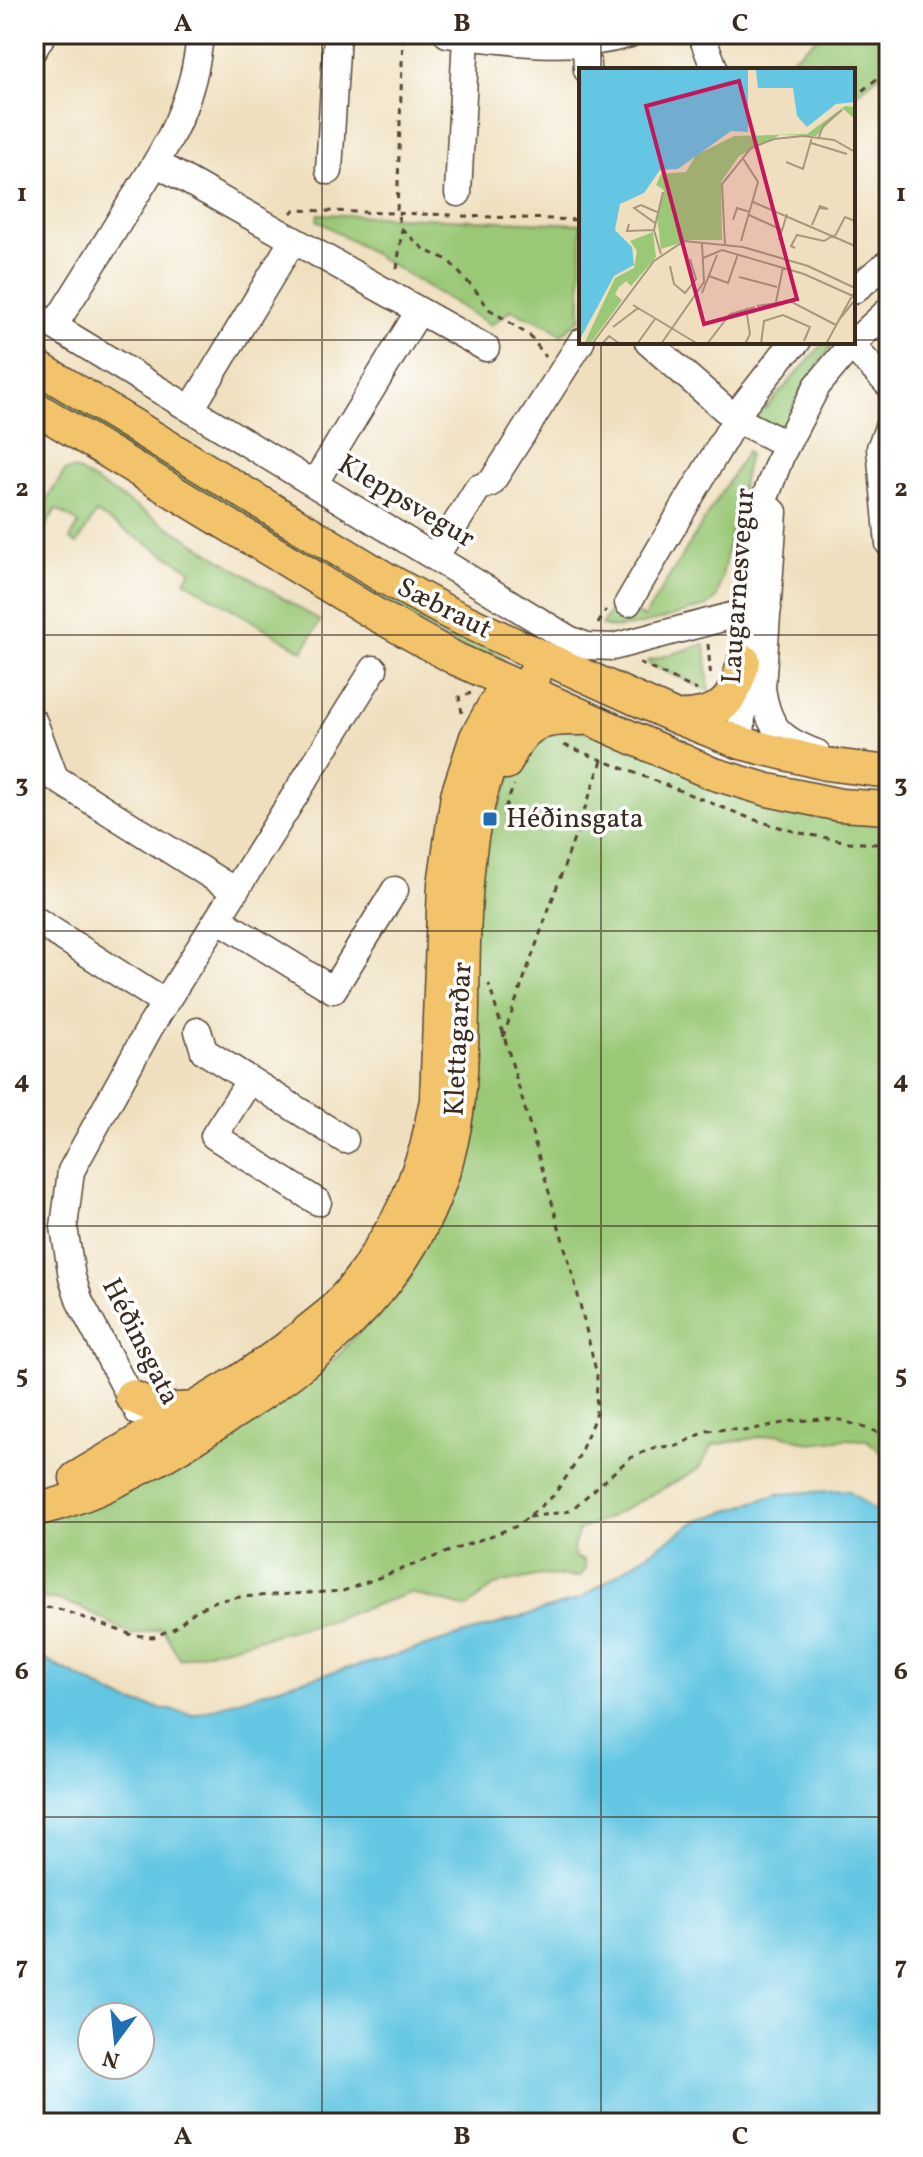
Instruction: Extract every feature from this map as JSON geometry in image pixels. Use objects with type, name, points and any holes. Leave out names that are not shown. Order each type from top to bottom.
[{"type":"main road","name":"Sæbraut","points":[[34,365],[385,578],[533,653],[741,743],[826,764],[889,772]]},
{"type":"main road","name":"Sæbraut","points":[[34,407],[415,637],[516,687],[705,770],[761,788],[840,805],[889,808]]},
{"type":"main road","points":[[415,637],[460,674],[470,689],[470,726]]},
{"type":"main road","name":"Klettagarðar","points":[[34,1502],[155,1444],[194,1438],[271,1388],[335,1338],[365,1309],[387,1282],[425,1219],[444,1171],[458,1100],[468,871],[487,826],[494,754],[516,687],[533,653]]},
{"type":"main road","points":[[678,718],[709,713],[726,703],[736,688],[744,661]]},
{"type":"main road","name":"Klettagarðar","points":[[34,1510],[57,1505],[116,1480],[197,1407],[284,1350],[330,1313],[367,1269],[408,1198],[426,1148],[436,1100],[444,884],[470,726],[516,687]]},
{"type":"main road","points":[[487,826],[513,745],[550,719],[587,719]]},
{"type":"main road","points":[[741,743],[746,765],[761,788]]},
{"type":"main road","points":[[131,1396],[161,1410],[197,1407]]},
{"type":"street","points":[[34,49],[43,34]]},
{"type":"street","points":[[44,320],[156,163],[185,107],[197,68],[200,34]]},
{"type":"street","points":[[329,171],[337,34]]},
{"type":"street","points":[[458,193],[456,35],[586,44],[630,34]]},
{"type":"street","points":[[701,34],[714,68]]},
{"type":"street","points":[[586,44],[587,68]]},
{"type":"street","points":[[156,163],[486,348]]},
{"type":"street","points":[[191,409],[283,234]]},
{"type":"street","points":[[855,289],[889,262]]},
{"type":"street","name":"Laugarnesvegur","points":[[855,341],[889,310]]},
{"type":"street","points":[[314,484],[419,311]]},
{"type":"street","name":"Kleppsvegur","points":[[44,320],[569,639],[587,646],[622,646],[757,610]]},
{"type":"street","points":[[435,557],[478,488],[491,483],[580,344]]},
{"type":"street","points":[[650,344],[736,419],[784,449]]},
{"type":"street","points":[[628,603],[736,419],[783,355],[795,344]]},
{"type":"street","points":[[851,345],[889,385]]},
{"type":"street","name":"Laugarnesvegur","points":[[851,345],[817,386],[784,449],[760,511],[757,610],[762,688],[771,724],[782,736],[800,747],[854,768]]},
{"type":"street","points":[[889,425],[880,448],[889,544]]},
{"type":"street","name":"Laugarnesvegur","points":[[741,743],[744,661],[757,610]]},
{"type":"street","name":"Héðinsgata","points":[[155,1444],[80,1302],[66,1251],[65,1201],[80,1128],[165,1003],[374,669]]},
{"type":"street","points":[[34,722],[55,778],[235,891]]},
{"type":"street","points":[[218,919],[333,990],[395,890]]},
{"type":"street","points":[[34,919],[165,1003]]},
{"type":"street","points":[[198,1031],[204,1051],[345,1140]]},
{"type":"street","points":[[250,1080],[214,1136],[318,1202]]},
{"type":"path","points":[[397,269],[402,229],[397,213],[403,34]]},
{"type":"path","points":[[855,96],[889,69]]},
{"type":"path","points":[[283,234],[294,210],[579,220]]},
{"type":"path","points":[[402,229],[425,250],[448,260],[489,309],[530,336],[561,373]]},
{"type":"path","points":[[708,637],[711,680]]},
{"type":"path","points":[[633,660],[699,690]]},
{"type":"path","points":[[466,694],[459,697],[470,726]]},
{"type":"path","points":[[503,1037],[605,752]]},
{"type":"path","points":[[487,826],[514,784]]},
{"type":"path","points":[[34,1607],[56,1608],[132,1635],[153,1637],[175,1628],[194,1612],[216,1601],[343,1591],[517,1526],[553,1496],[576,1463],[596,1414],[597,1375],[574,1279],[486,972]]},
{"type":"path","points":[[529,1517],[570,1511],[630,1458],[656,1447],[677,1446],[707,1431],[744,1431],[793,1421],[825,1419],[841,1420],[889,1436]]},
{"type":"green space","points":[[822,34],[889,34],[889,67],[855,94],[855,68],[790,68],[786,63]]},
{"type":"green space","points":[[318,214],[579,224],[579,320],[561,335],[549,325],[511,310],[491,325],[317,220]]},
{"type":"green space","points":[[823,344],[833,344],[798,394],[785,423],[774,428],[752,416],[754,403],[765,409]]},
{"type":"green space","points":[[34,376],[501,655],[504,667],[496,668],[34,395]]},
{"type":"green space","points":[[747,451],[749,454],[717,598],[707,606],[653,622],[623,627],[601,625],[611,610],[622,616],[628,609],[644,618]]},
{"type":"green space","points":[[75,469],[320,621],[303,651],[185,581],[191,570],[96,513],[77,544],[70,539],[79,523],[56,509],[34,545],[34,520],[65,471]]},
{"type":"green space","points":[[705,644],[709,691],[648,661]]},
{"type":"green space","points":[[571,727],[889,815],[889,1459],[867,1440],[810,1443],[778,1434],[713,1445],[699,1469],[608,1518],[579,1530],[573,1547],[575,1557],[584,1561],[585,1570],[580,1577],[540,1575],[495,1585],[467,1608],[410,1593],[331,1620],[180,1659],[162,1628],[132,1635],[82,1608],[56,1599],[34,1599],[34,1522],[185,1458],[336,1358],[413,1265],[483,848],[521,752],[536,735]]},
{"type":"water","points":[[848,1490],[889,1522],[889,2123],[34,2123],[34,1661],[39,1657],[126,1701],[193,1715],[580,1599],[695,1522],[778,1494]]},
{"type":"place","name":"Héðinsgata","points":[[490,819]]}]
